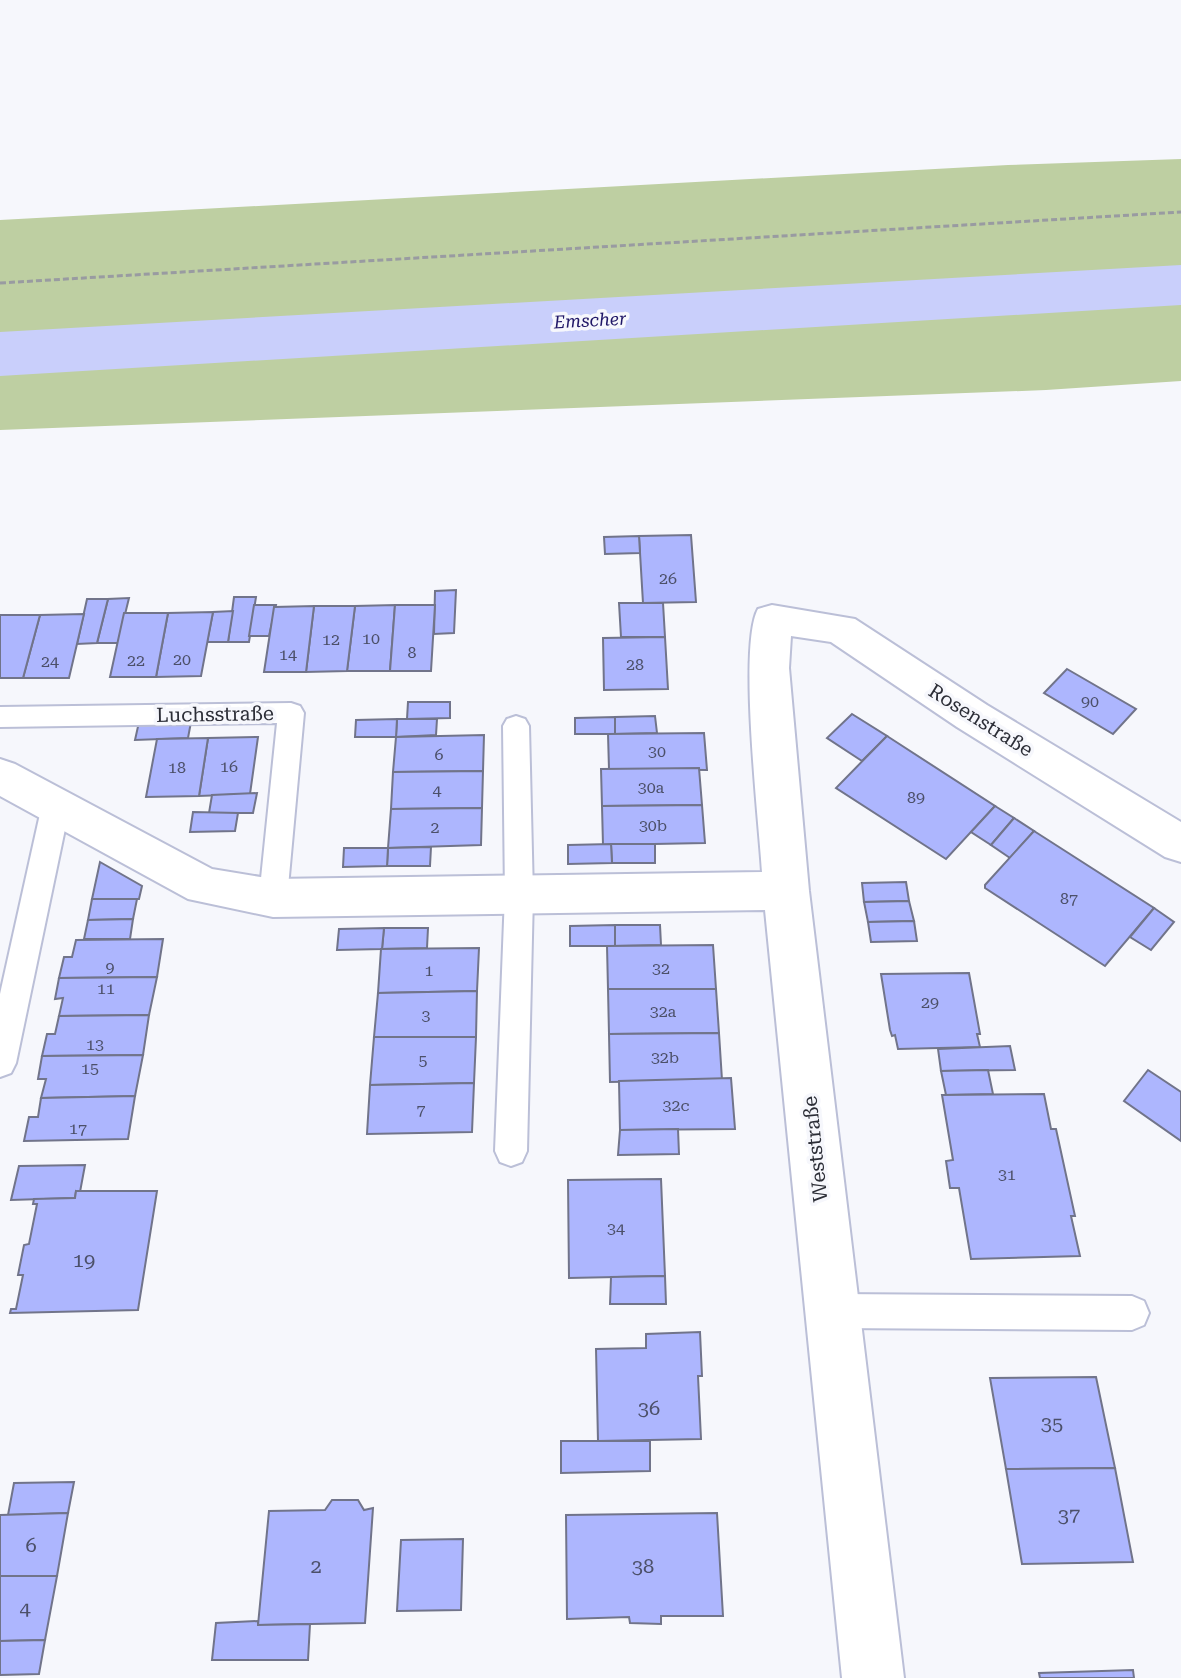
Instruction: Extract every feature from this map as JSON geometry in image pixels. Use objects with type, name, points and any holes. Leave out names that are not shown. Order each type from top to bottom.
[{"type":"street","name":"Rosenstraße","points":[[772,619],[841,629],[972,716],[1181,844]]},
{"type":"street","name":"Weststraße","points":[[772,619],[769,668],[786,891],[873,1678]]},
{"type":"street","points":[[0,776],[204,886],[273,898],[786,891]]},
{"type":"lane","name":"Luchsstraße","points":[[0,717],[291,713],[273,898]]},
{"type":"lane","points":[[511,1151],[519,895],[516,726]]},
{"type":"lane","points":[[0,1063],[56,805]]},
{"type":"lane","points":[[834,1311],[1132,1313]]},
{"type":"path","points":[[0,283],[1181,212]]},
{"type":"green space","points":[[1181,159],[1181,381],[1046,390],[0,430],[0,220],[1008,165]]},
{"type":"building","points":[[691,535],[696,602],[643,603],[639,536]]},
{"type":"building","points":[[639,536],[640,553],[605,554],[604,537]]},
{"type":"building","points":[[456,590],[454,633],[434,634],[435,591]]},
{"type":"building","points":[[234,597],[256,597],[249,642],[228,642]]},
{"type":"building","points":[[129,598],[118,643],[97,643],[108,599]]},
{"type":"building","points":[[87,599],[108,599],[97,643],[77,644]]},
{"type":"building","points":[[619,603],[663,603],[665,637],[621,637]]},
{"type":"building","points":[[254,605],[276,605],[269,636],[249,636]]},
{"type":"building","points":[[395,605],[390,671],[347,671],[355,606]]},
{"type":"building","points":[[395,605],[435,605],[431,671],[390,671]]},
{"type":"building","points":[[314,606],[355,606],[347,671],[306,672]]},
{"type":"building","points":[[314,606],[306,672],[264,672],[274,607]]},
{"type":"building","points":[[233,611],[228,642],[207,642],[213,612]]},
{"type":"building","points":[[213,612],[201,676],[156,677],[168,613]]},
{"type":"building","points":[[124,613],[168,613],[156,677],[110,677]]},
{"type":"building","points":[[84,614],[69,678],[23,678],[40,615]]},
{"type":"building","points":[[0,615],[40,615],[23,678],[0,678]]},
{"type":"building","points":[[665,637],[668,689],[604,690],[603,638]]},
{"type":"building","points":[[1067,669],[1136,709],[1113,734],[1044,693]]},
{"type":"building","points":[[408,702],[450,702],[450,718],[407,719]]},
{"type":"building","points":[[852,714],[887,736],[862,761],[827,738]]},
{"type":"building","points":[[655,716],[657,733],[615,734],[615,717]]},
{"type":"building","points":[[615,717],[615,734],[575,734],[575,718]]},
{"type":"building","points":[[397,719],[437,719],[436,735],[396,737]]},
{"type":"building","points":[[397,719],[396,737],[355,737],[356,720]]},
{"type":"building","points":[[139,722],[191,722],[188,738],[135,740]]},
{"type":"building","points":[[704,733],[707,770],[609,769],[608,734]]},
{"type":"building","points":[[484,735],[483,771],[393,772],[396,737]]},
{"type":"building","points":[[887,736],[995,806],[946,859],[836,788]]},
{"type":"building","points":[[258,737],[250,794],[199,796],[208,738]]},
{"type":"building","points":[[208,738],[199,796],[146,797],[157,739]]},
{"type":"building","points":[[699,768],[702,805],[602,806],[601,769]]},
{"type":"building","points":[[483,771],[482,808],[391,809],[393,772]]},
{"type":"building","points":[[257,793],[253,813],[209,813],[212,795]]},
{"type":"building","points":[[702,805],[705,843],[603,845],[602,806]]},
{"type":"building","points":[[995,806],[1014,818],[991,845],[971,832]]},
{"type":"building","points":[[482,808],[481,845],[388,848],[391,809]]},
{"type":"building","points":[[193,812],[238,813],[235,831],[190,832]]},
{"type":"building","points":[[1014,818],[1034,831],[1010,858],[991,845]]},
{"type":"building","points":[[1034,831],[1154,908],[1105,966],[985,888]]},
{"type":"building","points":[[611,844],[655,844],[655,863],[612,863]]},
{"type":"building","points":[[611,844],[612,863],[568,864],[568,845]]},
{"type":"building","points":[[431,847],[430,866],[387,866],[388,848]]},
{"type":"building","points":[[344,848],[388,848],[387,866],[343,867]]},
{"type":"building","points":[[100,862],[142,886],[139,899],[92,899]]},
{"type":"building","points":[[906,882],[909,901],[864,902],[862,883]]},
{"type":"building","points":[[92,899],[137,899],[133,919],[88,920]]},
{"type":"building","points":[[909,901],[914,921],[868,922],[864,902]]},
{"type":"building","points":[[1154,908],[1174,922],[1151,950],[1130,937]]},
{"type":"building","points":[[133,919],[130,939],[84,939],[88,920]]},
{"type":"building","points":[[914,921],[917,941],[871,942],[868,922]]},
{"type":"building","points":[[615,925],[660,925],[661,945],[615,946]]},
{"type":"building","points":[[615,925],[615,946],[570,946],[570,926]]},
{"type":"building","points":[[384,928],[428,928],[427,948],[382,949]]},
{"type":"building","points":[[384,928],[382,949],[337,950],[339,929]]},
{"type":"building","points":[[163,939],[157,977],[59,978],[64,957],[72,957],[76,940]]},
{"type":"building","points":[[713,945],[716,989],[608,989],[607,946]]},
{"type":"building","points":[[479,948],[477,991],[378,993],[381,949]]},
{"type":"building","points":[[969,973],[980,1047],[898,1049],[895,1035],[892,1036],[890,1030],[881,974]]},
{"type":"building","points":[[157,977],[149,1015],[59,1016],[63,998],[55,999],[59,978]]},
{"type":"building","points":[[608,989],[716,989],[719,1033],[609,1034]]},
{"type":"building","points":[[477,991],[476,1037],[374,1037],[378,993]]},
{"type":"building","points":[[149,1015],[143,1055],[42,1056],[47,1034],[55,1034],[59,1016]]},
{"type":"building","points":[[719,1033],[722,1080],[610,1082],[609,1034]]},
{"type":"building","points":[[374,1037],[476,1037],[474,1083],[370,1085]]},
{"type":"building","points":[[1010,1046],[1015,1070],[941,1071],[938,1049]]},
{"type":"building","points":[[143,1055],[135,1096],[41,1098],[46,1079],[38,1079],[42,1056]]},
{"type":"building","points":[[988,1070],[993,1094],[946,1095],[941,1071]]},
{"type":"building","points":[[1148,1070],[1181,1092],[1181,1141],[1124,1101]]},
{"type":"building","points":[[731,1078],[735,1129],[620,1130],[619,1081]]},
{"type":"building","points":[[474,1083],[472,1132],[367,1134],[370,1085]]},
{"type":"building","points":[[1044,1094],[1051,1129],[1056,1129],[1075,1216],[1071,1216],[1080,1256],[971,1259],[959,1188],[950,1188],[946,1161],[953,1160],[942,1095]]},
{"type":"building","points":[[135,1096],[128,1139],[24,1141],[29,1117],[38,1117],[41,1098]]},
{"type":"building","points":[[678,1129],[679,1154],[618,1155],[620,1130]]},
{"type":"building","points":[[85,1165],[80,1192],[76,1191],[75,1198],[11,1200],[19,1166]]},
{"type":"building","points":[[661,1179],[665,1276],[569,1278],[568,1180]]},
{"type":"building","points":[[76,1191],[157,1191],[138,1310],[10,1313],[11,1309],[16,1309],[23,1275],[18,1275],[24,1245],[29,1244],[37,1204],[33,1204],[34,1199],[75,1198]]},
{"type":"building","points":[[665,1276],[666,1304],[610,1304],[611,1277]]},
{"type":"building","points":[[700,1332],[702,1376],[698,1376],[701,1439],[598,1441],[596,1349],[646,1348],[646,1334]]},
{"type":"building","points":[[1096,1377],[1115,1468],[1006,1469],[990,1378]]},
{"type":"building","points":[[561,1441],[650,1441],[650,1471],[561,1473]]},
{"type":"building","points":[[1115,1468],[1133,1562],[1022,1564],[1006,1469]]},
{"type":"building","points":[[74,1482],[68,1513],[8,1515],[14,1483]]},
{"type":"building","points":[[332,1500],[358,1500],[364,1510],[373,1508],[365,1623],[258,1625],[269,1511],[325,1510]]},
{"type":"building","points":[[68,1513],[57,1576],[0,1576],[0,1515]]},
{"type":"building","points":[[717,1513],[723,1616],[661,1616],[661,1624],[630,1623],[629,1617],[567,1619],[566,1515]]},
{"type":"building","points":[[463,1539],[461,1610],[397,1611],[401,1540]]},
{"type":"building","points":[[0,1576],[57,1576],[45,1640],[0,1641]]},
{"type":"building","points":[[258,1621],[258,1625],[310,1624],[308,1660],[212,1660],[216,1623]]},
{"type":"building","points":[[45,1640],[39,1674],[0,1675],[0,1641]]},
{"type":"building","points":[[1133,1670],[1134,1678],[1040,1678],[1039,1673]]},
{"type":"waterway","name":"Emscher","points":[[0,354],[1181,285]]}]
